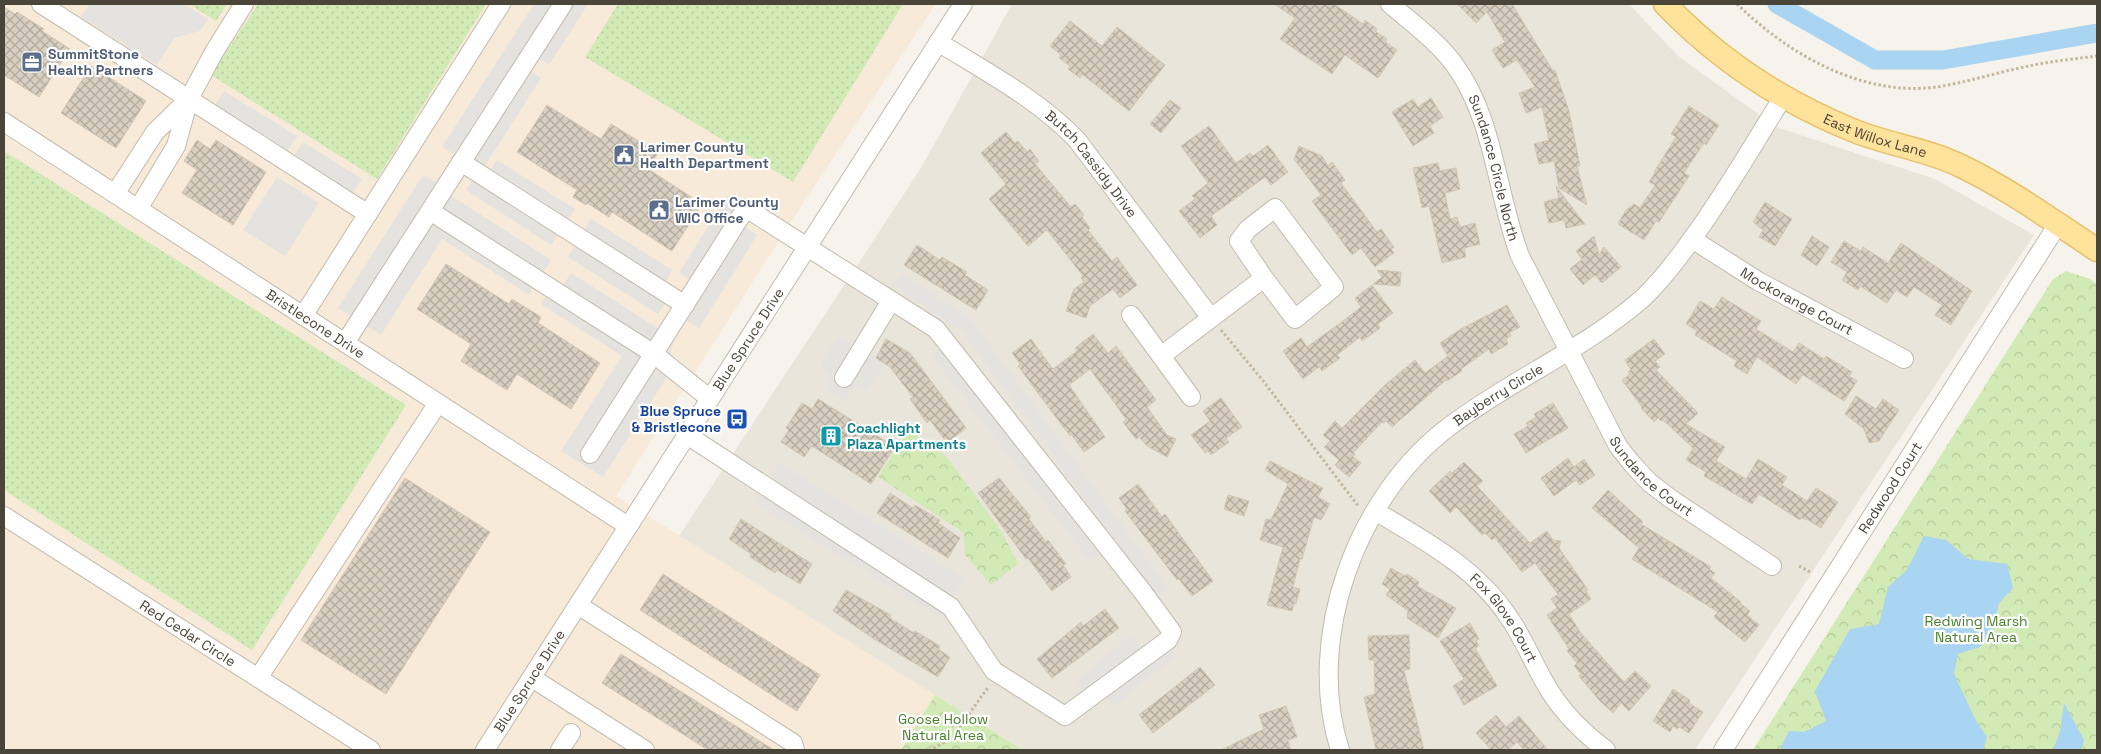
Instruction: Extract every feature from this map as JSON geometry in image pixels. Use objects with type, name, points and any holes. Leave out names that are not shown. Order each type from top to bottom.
[{"type":"main road","name":"East Willox Lane","points":[[1665,4],[1707,43],[1739,68],[1783,97],[1857,132],[1961,166],[2024,202],[2097,250]]},
{"type":"street","points":[[40,4],[368,214]]},
{"type":"street","points":[[138,209],[176,146],[189,99],[214,52],[244,4]]},
{"type":"street","points":[[304,316],[502,4]]},
{"type":"street","points":[[344,343],[563,4]]},
{"type":"street","name":"Blue Spruce Drive","points":[[485,750],[963,4]]},
{"type":"street","name":"Sundance Circle North","points":[[1390,4],[1442,49],[1468,85],[1487,133],[1514,240],[1520,256],[1568,352]]},
{"type":"street","name":"Butch Cassidy Drive","points":[[938,42],[1035,103],[1077,140],[1211,318]]},
{"type":"street","name":"Bayberry Circle","points":[[1340,750],[1332,714],[1329,676],[1331,638],[1341,590],[1352,556],[1372,516],[1401,474],[1420,452],[1449,427],[1492,397],[1568,352],[1618,318],[1669,272],[1705,221],[1783,97]]},
{"type":"street","points":[[115,194],[155,132],[189,99]]},
{"type":"street","name":"Bristlecone Drive","points":[[4,122],[628,526]]},
{"type":"street","points":[[461,162],[685,305]]},
{"type":"street","points":[[590,454],[746,208],[936,329],[1142,591],[1172,632],[1168,640],[1065,716],[994,671],[951,607],[687,435]]},
{"type":"street","points":[[1276,208],[1334,287],[1295,320],[1264,278],[1239,241],[1248,229],[1276,208]]},
{"type":"street","points":[[430,211],[654,354],[710,399]]},
{"type":"street","name":"Redwood Court","points":[[1723,750],[2058,224]]},
{"type":"street","name":"Mockorange Court","points":[[1692,239],[1758,281],[1904,359]]},
{"type":"street","points":[[1161,356],[1264,278]]},
{"type":"street","points":[[844,378],[891,301]]},
{"type":"street","points":[[1131,315],[1191,397]]},
{"type":"street","name":"Sundance Court","points":[[1568,352],[1618,446],[1633,466],[1650,483],[1772,566]]},
{"type":"street","points":[[258,678],[438,403]]},
{"type":"street","name":"Red Cedar Circle","points":[[4,516],[371,750]]},
{"type":"street","name":"Fox Glove Court","points":[[1372,516],[1442,551],[1482,582],[1509,616],[1551,693],[1568,716],[1606,750]]},
{"type":"street","points":[[578,604],[793,743],[795,750]]},
{"type":"street","points":[[532,678],[645,750]]},
{"type":"street","points":[[560,750],[571,733]]},
{"type":"path","points":[[1737,4],[1757,24],[1805,56],[1840,74],[1869,84],[1890,88],[1937,87],[2032,65],[2097,56]]},
{"type":"path","points":[[1211,318],[1372,516]]},
{"type":"path","points":[[1799,566],[1812,573]]},
{"type":"path","points":[[920,750],[931,750],[952,738],[990,684]]},
{"type":"shaded area","points":[[4,4],[936,4],[800,208],[616,496],[935,695],[900,750],[4,750]]},
{"type":"shaded area","points":[[90,4],[184,4],[208,19],[200,31],[174,38],[157,65],[81,17]]},
{"type":"shaded area","points":[[534,4],[588,4],[549,65],[538,58],[530,70],[541,78],[485,166],[490,170],[497,160],[575,209],[551,245],[466,190],[473,179],[464,174],[450,195],[551,260],[529,295],[442,239],[381,335],[338,308],[423,175],[436,182],[454,154],[442,147]]},
{"type":"shaded area","points":[[1012,4],[1629,4],[1678,56],[1776,127],[1935,179],[2034,235],[1695,750],[1023,750],[679,536],[921,168]]},
{"type":"shaded area","points":[[224,91],[297,136],[287,152],[294,156],[303,142],[362,179],[349,199],[211,111]]},
{"type":"shaded area","points":[[277,177],[319,203],[285,256],[243,230]]},
{"type":"shaded area","points":[[724,201],[736,209],[745,227],[757,235],[699,328],[686,320],[674,339],[665,380],[603,477],[561,451],[622,356],[541,304],[555,282],[562,287],[571,273],[659,329],[671,307],[665,303],[658,314],[568,257],[591,219],[672,270],[666,281],[682,292],[690,280],[679,273]]},
{"type":"shaded area","points":[[901,273],[971,319],[1168,588],[1156,597],[962,331],[893,286]]},
{"type":"shaded area","points":[[839,336],[884,364],[867,392],[855,385],[845,401],[824,388],[831,377],[820,365]]},
{"type":"shaded area","points":[[941,347],[1099,554],[1089,561],[931,355]]},
{"type":"shaded area","points":[[779,463],[965,578],[940,618],[754,503]]},
{"type":"shaded area","points":[[1159,634],[1176,655],[1114,707],[1107,698],[1093,703],[1076,681],[1131,635],[1142,648]]},
{"type":"green space","points":[[189,4],[227,4],[216,21]]},
{"type":"green space","points":[[258,4],[486,4],[377,179],[211,75]]},
{"type":"green space","points":[[618,4],[903,4],[793,182],[585,57]]},
{"type":"green space","points":[[4,151],[406,405],[252,650],[4,490]]},
{"type":"green space","name":"Redwing Marsh Natural Area","points":[[2066,271],[2090,279],[2097,284],[2097,750],[1753,750],[2053,279]]},
{"type":"green space","points":[[908,430],[946,456],[1002,532],[1018,564],[991,585],[965,555],[964,533],[878,477]]},
{"type":"green space","name":"Goose Hollow Natural Area","points":[[935,695],[1023,750],[901,750]]},
{"type":"water","points":[[1924,536],[1946,540],[1968,559],[2007,564],[2013,588],[1999,603],[1993,631],[1980,647],[1958,654],[1954,674],[1976,721],[1987,737],[1983,750],[1780,750],[1789,731],[1804,732],[1826,721],[1815,691],[1850,629],[1879,624],[1888,587],[1907,570]]},
{"type":"water","points":[[2064,703],[2084,740],[2081,750],[2053,750],[2060,732]]},
{"type":"building","points":[[1274,4],[1334,4],[1363,24],[1365,20],[1377,29],[1375,31],[1387,39],[1385,42],[1397,50],[1378,78],[1345,55],[1332,74],[1280,39],[1295,18]]},
{"type":"building","points":[[1457,4],[1512,4],[1553,71],[1555,70],[1569,111],[1580,166],[1577,166],[1587,205],[1559,188],[1554,161],[1539,164],[1534,144],[1549,140],[1542,107],[1526,113],[1519,93],[1535,87],[1517,60],[1503,68],[1492,50],[1505,42],[1487,12],[1476,23]]},
{"type":"building","name":"SummitStone Health Partners","points":[[4,7],[15,14],[17,12],[44,29],[42,31],[70,49],[39,97],[4,75]]},
{"type":"building","points":[[1070,21],[1102,46],[1117,27],[1165,65],[1129,111],[1082,74],[1080,78],[1068,69],[1070,66],[1059,58],[1061,55],[1050,46]]},
{"type":"building","points":[[91,66],[146,101],[116,148],[61,113]]},
{"type":"building","points":[[1431,98],[1443,117],[1430,126],[1434,133],[1413,146],[1392,112],[1413,99],[1418,107]]},
{"type":"building","points":[[1170,100],[1181,108],[1161,133],[1150,124]]},
{"type":"building","points":[[547,105],[601,139],[611,124],[658,153],[648,169],[702,204],[672,251],[612,212],[609,217],[587,203],[586,205],[573,197],[577,190],[517,152]]},
{"type":"building","points":[[1689,106],[1719,125],[1706,145],[1704,143],[1684,173],[1689,176],[1659,222],[1656,221],[1644,240],[1618,224],[1626,210],[1634,204],[1640,208],[1655,185],[1649,182],[1676,137],[1671,134]]},
{"type":"building","points":[[1209,126],[1236,163],[1250,153],[1253,156],[1268,145],[1288,172],[1271,185],[1265,177],[1211,216],[1217,225],[1200,238],[1179,211],[1195,199],[1192,196],[1208,183],[1181,146]]},
{"type":"building","points":[[1006,132],[1015,143],[1018,141],[1027,152],[1030,149],[1039,161],[1035,164],[1071,207],[1075,204],[1084,215],[1082,217],[1090,228],[1088,230],[1112,261],[1117,257],[1137,285],[1120,298],[1113,289],[1090,306],[1086,318],[1066,311],[1074,289],[1084,282],[1081,278],[1083,276],[1047,230],[1028,246],[989,199],[1006,184],[981,153]]},
{"type":"building","points":[[197,140],[210,149],[216,140],[266,172],[233,225],[182,193],[197,170],[184,161]]},
{"type":"building","points":[[1299,146],[1322,156],[1328,166],[1332,162],[1345,180],[1341,183],[1377,232],[1381,229],[1394,247],[1391,249],[1394,253],[1375,267],[1361,248],[1352,255],[1312,201],[1321,195],[1294,159]]},
{"type":"building","points":[[1438,163],[1440,171],[1456,168],[1460,189],[1445,193],[1450,219],[1457,217],[1460,227],[1475,223],[1480,244],[1464,248],[1466,257],[1442,263],[1429,206],[1422,208],[1413,168]]},
{"type":"building","points":[[1556,186],[1585,224],[1566,228],[1564,220],[1549,223],[1544,202],[1559,198]]},
{"type":"building","points":[[1765,202],[1792,219],[1775,246],[1759,237],[1763,230],[1753,222]]},
{"type":"building","points":[[1594,236],[1599,255],[1604,247],[1621,267],[1602,283],[1595,275],[1583,285],[1570,269],[1582,259],[1576,251]]},
{"type":"building","points":[[1812,236],[1829,247],[1817,266],[1801,255]]},
{"type":"building","points":[[1844,241],[1861,251],[1863,247],[1888,263],[1901,243],[1972,291],[1951,325],[1935,315],[1942,305],[1914,287],[1907,297],[1896,290],[1887,303],[1860,286],[1858,290],[1842,280],[1847,272],[1831,262]]},
{"type":"building","points":[[917,245],[940,260],[942,257],[967,272],[965,275],[988,290],[976,310],[904,265]]},
{"type":"building","points":[[446,264],[509,304],[512,299],[541,317],[538,323],[600,363],[571,409],[517,374],[507,390],[461,361],[471,344],[417,309]]},
{"type":"building","points":[[1377,270],[1401,272],[1400,286],[1373,284],[1382,277]]},
{"type":"building","points":[[1372,285],[1393,313],[1378,324],[1380,328],[1362,341],[1360,337],[1337,355],[1340,358],[1322,371],[1319,367],[1303,379],[1283,351],[1301,338],[1307,347],[1343,321],[1361,307],[1355,298]]},
{"type":"building","points":[[1722,297],[1761,321],[1756,329],[1793,352],[1799,343],[1824,359],[1826,356],[1852,372],[1849,376],[1857,381],[1844,401],[1803,375],[1796,384],[1757,357],[1747,374],[1734,366],[1737,361],[1695,335],[1697,331],[1686,324],[1700,301],[1714,309]]},
{"type":"building","points":[[1507,305],[1520,327],[1509,333],[1511,336],[1506,339],[1508,344],[1491,354],[1489,349],[1461,369],[1462,371],[1446,380],[1392,427],[1386,421],[1382,422],[1353,453],[1355,454],[1353,457],[1361,463],[1349,477],[1335,465],[1339,460],[1324,447],[1330,441],[1323,435],[1335,421],[1342,428],[1385,385],[1415,360],[1425,373],[1448,356],[1440,343],[1461,329]]},
{"type":"building","points":[[1093,334],[1108,353],[1116,346],[1156,400],[1147,407],[1167,435],[1176,439],[1167,457],[1147,446],[1139,437],[1136,439],[1123,422],[1126,419],[1090,369],[1069,385],[1105,437],[1084,452],[1018,366],[1020,364],[1012,353],[1031,339],[1053,369],[1077,351],[1075,348]]},
{"type":"building","points":[[886,339],[910,353],[966,428],[947,443],[930,420],[927,423],[910,399],[913,397],[890,367],[876,358]]},
{"type":"building","points":[[1654,339],[1665,354],[1655,361],[1660,367],[1656,370],[1698,413],[1686,424],[1725,447],[1716,461],[1746,479],[1758,459],[1787,477],[1782,485],[1807,501],[1816,488],[1838,502],[1821,528],[1808,520],[1801,518],[1800,520],[1759,494],[1752,504],[1704,476],[1706,472],[1686,460],[1693,448],[1663,420],[1661,421],[1658,418],[1654,422],[1641,408],[1622,380],[1630,374],[1628,372],[1631,370],[1625,360]]},
{"type":"building","points":[[1856,396],[1876,409],[1883,399],[1899,410],[1879,441],[1869,443],[1864,429],[1845,414]]},
{"type":"building","points":[[1221,398],[1242,427],[1226,438],[1229,442],[1211,455],[1208,451],[1205,453],[1191,435],[1210,421],[1203,411]]},
{"type":"building","name":"Coachlight Plaza Apartments","points":[[818,399],[895,447],[871,484],[812,446],[804,457],[781,442],[789,430],[786,428],[802,403],[812,409]]},
{"type":"building","points":[[1553,403],[1568,428],[1526,453],[1514,434],[1528,426],[1526,423],[1536,417],[1534,414]]},
{"type":"building","points":[[1568,458],[1574,467],[1584,459],[1595,475],[1580,485],[1576,480],[1554,496],[1541,478]]},
{"type":"building","points":[[1270,461],[1323,488],[1318,497],[1330,504],[1321,520],[1314,517],[1293,587],[1300,589],[1292,611],[1267,605],[1283,547],[1260,540],[1266,519],[1271,520],[1288,484],[1265,470]]},
{"type":"building","points":[[1464,462],[1483,481],[1477,486],[1530,543],[1547,531],[1553,540],[1561,541],[1559,548],[1588,590],[1586,591],[1591,599],[1569,614],[1580,632],[1624,682],[1635,671],[1651,686],[1629,711],[1621,703],[1613,713],[1599,700],[1579,676],[1581,674],[1574,666],[1577,663],[1567,651],[1569,649],[1547,615],[1557,608],[1551,599],[1558,594],[1535,563],[1522,572],[1495,538],[1492,540],[1485,533],[1482,535],[1456,507],[1450,513],[1429,491],[1450,471],[1452,473]]},
{"type":"building","points":[[405,478],[490,532],[386,694],[301,640]]},
{"type":"building","points":[[999,478],[1031,517],[1029,519],[1046,542],[1048,540],[1066,564],[1063,565],[1071,577],[1052,591],[978,493]]},
{"type":"building","points":[[1138,484],[1162,517],[1165,514],[1213,581],[1192,596],[1179,579],[1177,580],[1125,511],[1127,509],[1119,498]]},
{"type":"building","points":[[1608,490],[1643,522],[1641,524],[1711,567],[1709,569],[1715,573],[1711,578],[1741,602],[1750,611],[1747,615],[1759,625],[1745,642],[1715,618],[1714,616],[1718,612],[1632,559],[1639,548],[1592,508]]},
{"type":"building","points":[[890,493],[913,508],[915,505],[940,520],[938,523],[960,538],[948,558],[877,513]]},
{"type":"building","points":[[1228,495],[1249,501],[1244,516],[1224,509]]},
{"type":"building","points":[[741,519],[812,564],[800,584],[777,570],[775,573],[750,557],[751,554],[729,539]]},
{"type":"building","points":[[1391,568],[1405,576],[1407,574],[1419,582],[1417,586],[1456,608],[1438,638],[1407,618],[1408,611],[1386,595],[1390,589],[1382,584]]},
{"type":"building","points":[[663,574],[820,675],[797,711],[640,610]]},
{"type":"building","points":[[846,590],[891,615],[890,618],[914,633],[915,631],[940,646],[938,649],[950,657],[938,677],[874,639],[833,611]]},
{"type":"building","points":[[1105,609],[1119,628],[1052,678],[1037,659],[1081,622],[1083,626]]},
{"type":"building","points":[[1470,623],[1479,639],[1476,641],[1479,646],[1475,648],[1497,686],[1464,705],[1453,686],[1464,679],[1440,641]]},
{"type":"building","points":[[1409,635],[1410,669],[1404,670],[1424,750],[1376,750],[1364,697],[1375,694],[1374,660],[1369,660],[1368,636]]},
{"type":"building","points":[[621,654],[774,750],[708,750],[602,683]]},
{"type":"building","points":[[1200,667],[1215,685],[1153,733],[1139,715]]},
{"type":"building","points":[[1673,689],[1690,700],[1689,703],[1703,712],[1689,733],[1673,726],[1670,732],[1653,721]]},
{"type":"building","points":[[1286,706],[1297,737],[1288,740],[1291,750],[1221,750],[1264,729],[1259,715]]},
{"type":"building","points":[[1496,715],[1506,727],[1519,716],[1548,750],[1524,750],[1517,742],[1508,750],[1491,750],[1476,733]]},
{"type":"waterway","points":[[1777,4],[1875,60],[1943,60],[2097,33]]},
{"type":"place","name":"SummitStone Health Partners","points":[[32,62]]},
{"type":"place","name":"Larimer County Health Department","points":[[624,155]]},
{"type":"place","name":"Larimer County WIC Office","points":[[659,210]]},
{"type":"place","name":"Blue Spruce & Bristlecone","points":[[737,419]]},
{"type":"place","name":"Coachlight Plaza Apartments","points":[[831,436]]}]
